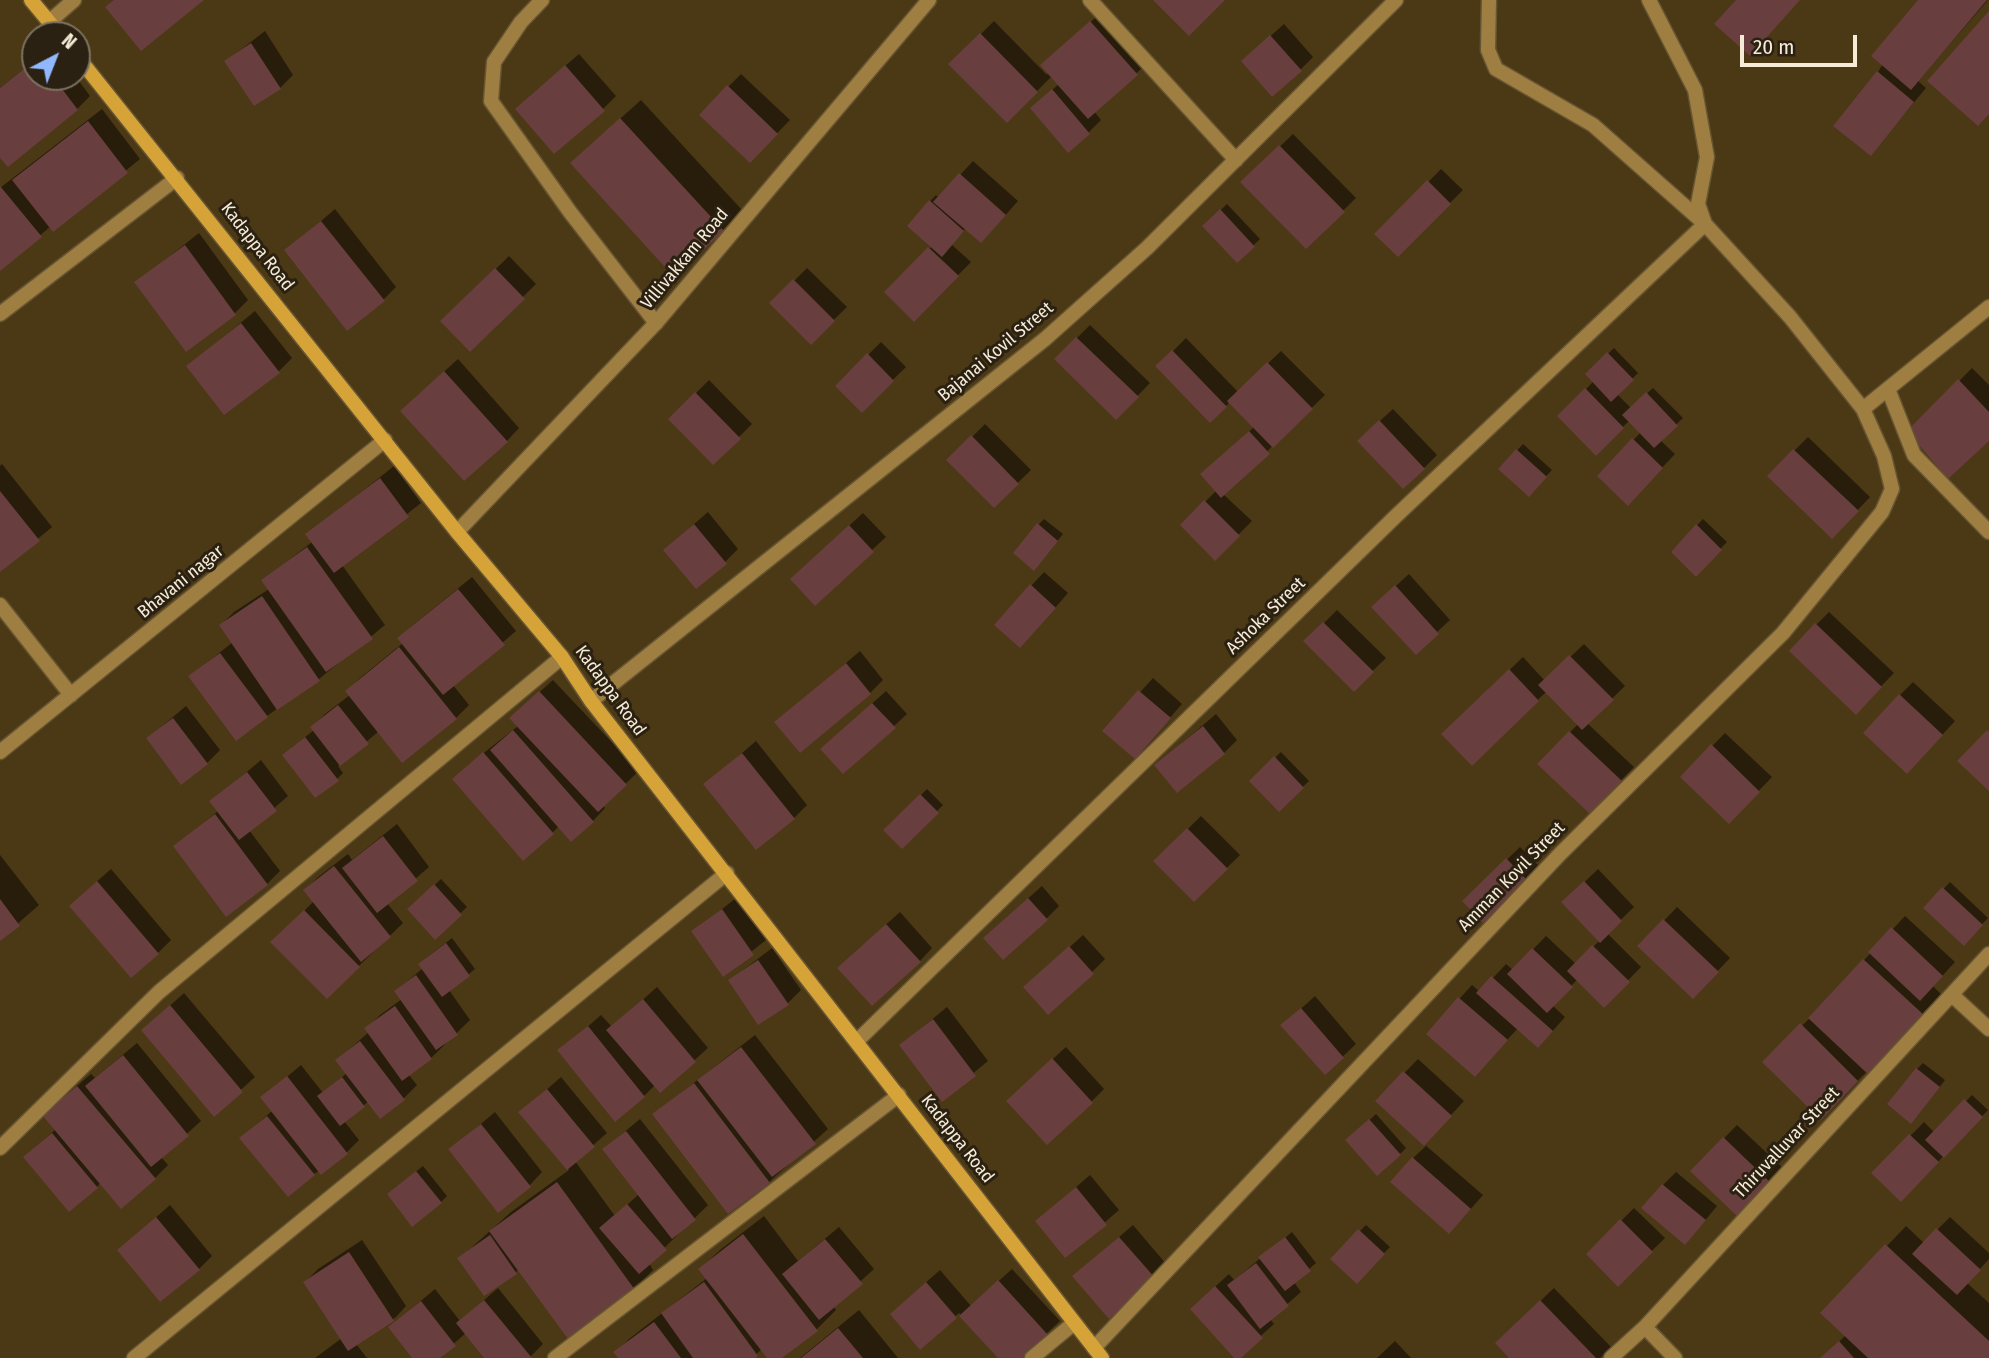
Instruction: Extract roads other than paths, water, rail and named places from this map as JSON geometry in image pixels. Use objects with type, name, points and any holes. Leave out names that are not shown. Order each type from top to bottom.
[{"type":"main road","points":[[31,0],[48,21]]},
{"type":"main road","name":"Kadappa Road","points":[[91,73],[457,532],[562,657],[591,701],[1098,1353]]},
{"type":"street","points":[[50,21],[74,0]]},
{"type":"street","points":[[542,0],[521,22],[494,62],[491,101],[570,212],[656,323]]},
{"type":"street","name":"Villivakkam Road","points":[[457,532],[656,323],[929,0]]},
{"type":"street","points":[[1090,0],[1236,160]]},
{"type":"street","name":"Bajanai Kovil Street","points":[[591,701],[1045,339],[1147,248],[1396,0]]},
{"type":"street","name":"Amman Kovil Street","points":[[1098,1353],[1560,854],[1783,633],[1874,522],[1892,489],[1884,456],[1863,410],[1790,317],[1705,224],[1593,125],[1496,69],[1488,50],[1489,0]]},
{"type":"street","points":[[1649,0],[1695,90],[1707,157],[1698,204],[1705,224]]},
{"type":"street","points":[[0,314],[177,178]]},
{"type":"street","name":"Ashoka Street","points":[[857,1041],[1406,506],[1705,224]]},
{"type":"street","points":[[1863,410],[1989,307]]},
{"type":"street","points":[[1888,389],[1914,456],[1989,533]]},
{"type":"street","name":"Bhavani nagar","points":[[0,752],[385,440]]},
{"type":"street","points":[[0,605],[71,695]]},
{"type":"street","points":[[0,1148],[159,992],[562,657]]},
{"type":"street","points":[[134,1358],[727,873]]},
{"type":"street","name":"Thiruvalluvar Street","points":[[1611,1358],[1645,1327],[1786,1170],[1989,954]]},
{"type":"street","points":[[1952,995],[1989,1029]]},
{"type":"street","points":[[555,1358],[899,1095]]},
{"type":"street","points":[[1032,1358],[1074,1323]]},
{"type":"street","points":[[1645,1327],[1675,1358]]}]
